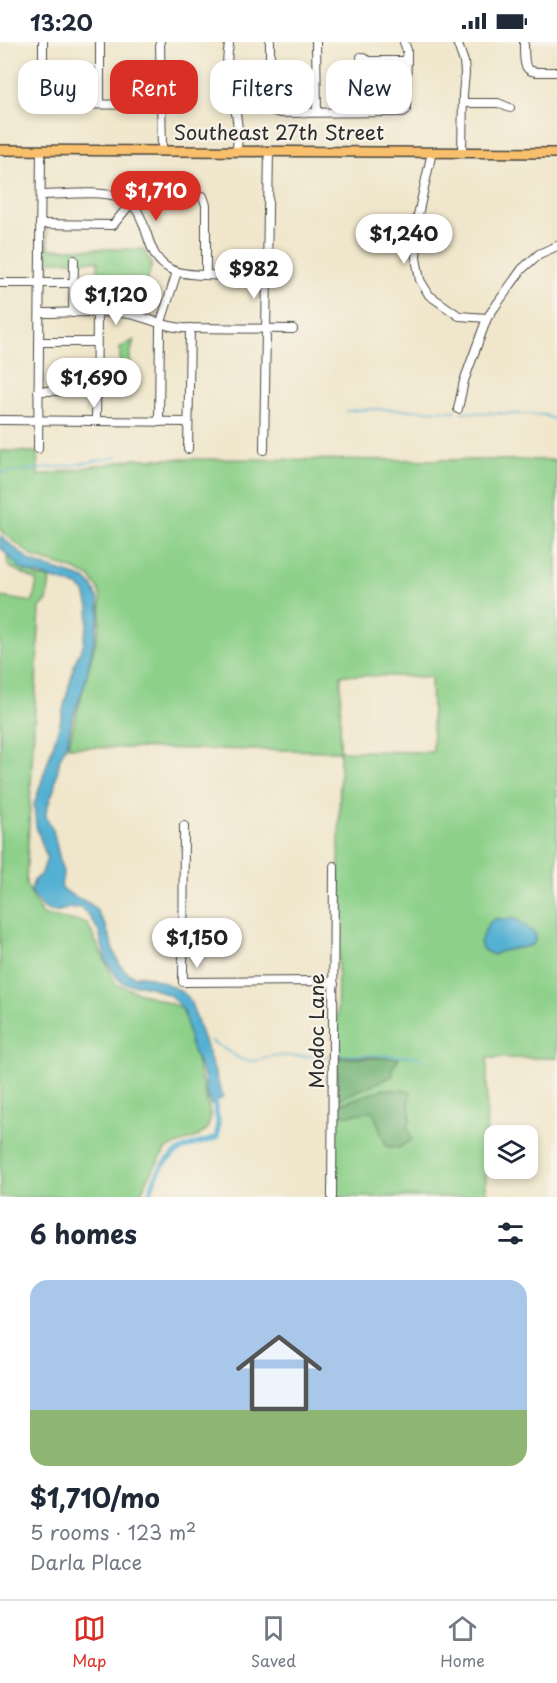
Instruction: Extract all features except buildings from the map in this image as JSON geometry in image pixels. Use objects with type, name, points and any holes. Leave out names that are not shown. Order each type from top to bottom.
[{"type":"main road","name":"Southeast 27th Street","points":[[0,150],[557,153]]},
{"type":"street","points":[[43,42],[43,104],[110,104]]},
{"type":"street","points":[[100,42],[100,104]]},
{"type":"street","points":[[160,42],[160,60]]},
{"type":"street","points":[[270,42],[270,106],[273,111],[280,113],[326,112]]},
{"type":"street","points":[[316,42],[317,112]]},
{"type":"street","points":[[404,42],[407,60]]},
{"type":"street","points":[[457,42],[464,62],[462,152]]},
{"type":"street","points":[[524,42],[524,65],[527,70],[557,72]]},
{"type":"street","points":[[229,45],[226,60],[227,79],[238,130],[237,151]]},
{"type":"street","points":[[360,57],[367,60]]},
{"type":"street","points":[[463,103],[498,104],[510,108]]},
{"type":"street","points":[[161,114],[162,150]]},
{"type":"street","points":[[38,449],[41,151]]},
{"type":"street","points":[[264,450],[269,151]]},
{"type":"street","points":[[432,152],[418,215],[416,258],[420,280],[429,295],[459,316],[487,318]]},
{"type":"street","points":[[41,195],[110,195],[131,203],[144,224],[153,254],[162,264],[177,272],[267,274]]},
{"type":"street","points":[[203,196],[206,205],[206,274]]},
{"type":"street","points":[[40,224],[113,225],[131,203]]},
{"type":"street","points":[[458,409],[464,381],[487,318],[522,269],[539,254],[557,246]]},
{"type":"street","points":[[73,313],[74,260]]},
{"type":"street","points":[[159,422],[160,325],[177,272]]},
{"type":"street","points":[[0,283],[73,284]]},
{"type":"street","points":[[40,313],[130,315],[160,325],[190,328],[293,329]]},
{"type":"street","points":[[96,421],[97,313]]},
{"type":"street","points":[[188,449],[190,328]]},
{"type":"street","points":[[39,342],[96,342]]},
{"type":"street","points":[[38,391],[96,391]]},
{"type":"street","points":[[0,420],[188,422]]},
{"type":"street","points":[[184,826],[183,982],[324,981],[334,984]]},
{"type":"street","name":"Modoc Lane","points":[[332,1197],[334,866]]},
{"type":"green space","points":[[47,228],[49,249],[143,249],[152,264],[138,309],[98,307],[98,286],[76,286],[76,283],[98,283],[98,261],[48,261],[48,278],[46,278]]},
{"type":"green space","points":[[134,340],[130,362],[134,378],[120,365],[120,348]]},
{"type":"green space","points":[[0,451],[37,452],[38,476],[135,459],[557,460],[557,1058],[487,1058],[487,1125],[484,1125],[486,1197],[335,1197],[336,1057],[379,1057],[337,1055],[340,751],[68,747],[100,625],[101,600],[99,590],[90,577],[34,557],[0,530]],"holes":[[[341,675],[431,677],[433,752],[340,751]]]},
{"type":"green space","points":[[7,556],[37,577],[50,579],[47,601],[40,607],[26,884],[42,915],[87,923],[116,984],[182,1008],[211,1116],[207,1129],[199,1136],[166,1149],[139,1197],[0,1197],[0,597],[33,602],[37,581],[8,566]]},
{"type":"green space","points":[[338,1058],[399,1058],[392,1069],[393,1076],[338,1099]]},
{"type":"green space","points":[[384,1089],[411,1091],[409,1102],[411,1119],[408,1127],[412,1139],[399,1148],[386,1146],[373,1111],[337,1115],[338,1107],[342,1103]]},
{"type":"water","points":[[0,536],[32,562],[85,579],[93,587],[98,599],[100,613],[85,683],[72,720],[68,741],[60,758],[54,789],[46,811],[63,873],[61,886],[69,894],[95,908],[106,927],[117,959],[124,970],[137,977],[145,976],[167,984],[190,1000],[223,1097],[211,1105],[206,1093],[204,1077],[190,1043],[184,1011],[171,996],[148,986],[126,984],[119,980],[106,961],[99,931],[87,913],[79,907],[58,911],[48,910],[39,904],[31,891],[34,880],[42,873],[47,858],[36,826],[34,805],[59,727],[75,662],[84,643],[89,607],[85,592],[78,586],[25,571],[19,567],[0,547]]},
{"type":"water","points":[[515,918],[534,933],[536,936],[533,944],[493,955],[483,950],[480,943],[492,920]]},
{"type":"waterway","points":[[346,411],[374,409],[456,411]]},
{"type":"waterway","points":[[461,412],[545,415],[557,421]]},
{"type":"waterway","points":[[0,473],[68,466],[117,457]]},
{"type":"waterway","points":[[211,1041],[242,1060],[255,1061],[273,1056],[329,1056]]},
{"type":"waterway","points":[[339,1055],[420,1056],[422,1061]]},
{"type":"waterway","points":[[149,1197],[154,1180],[168,1160],[182,1150],[217,1137],[218,1121],[213,1096]]}]
